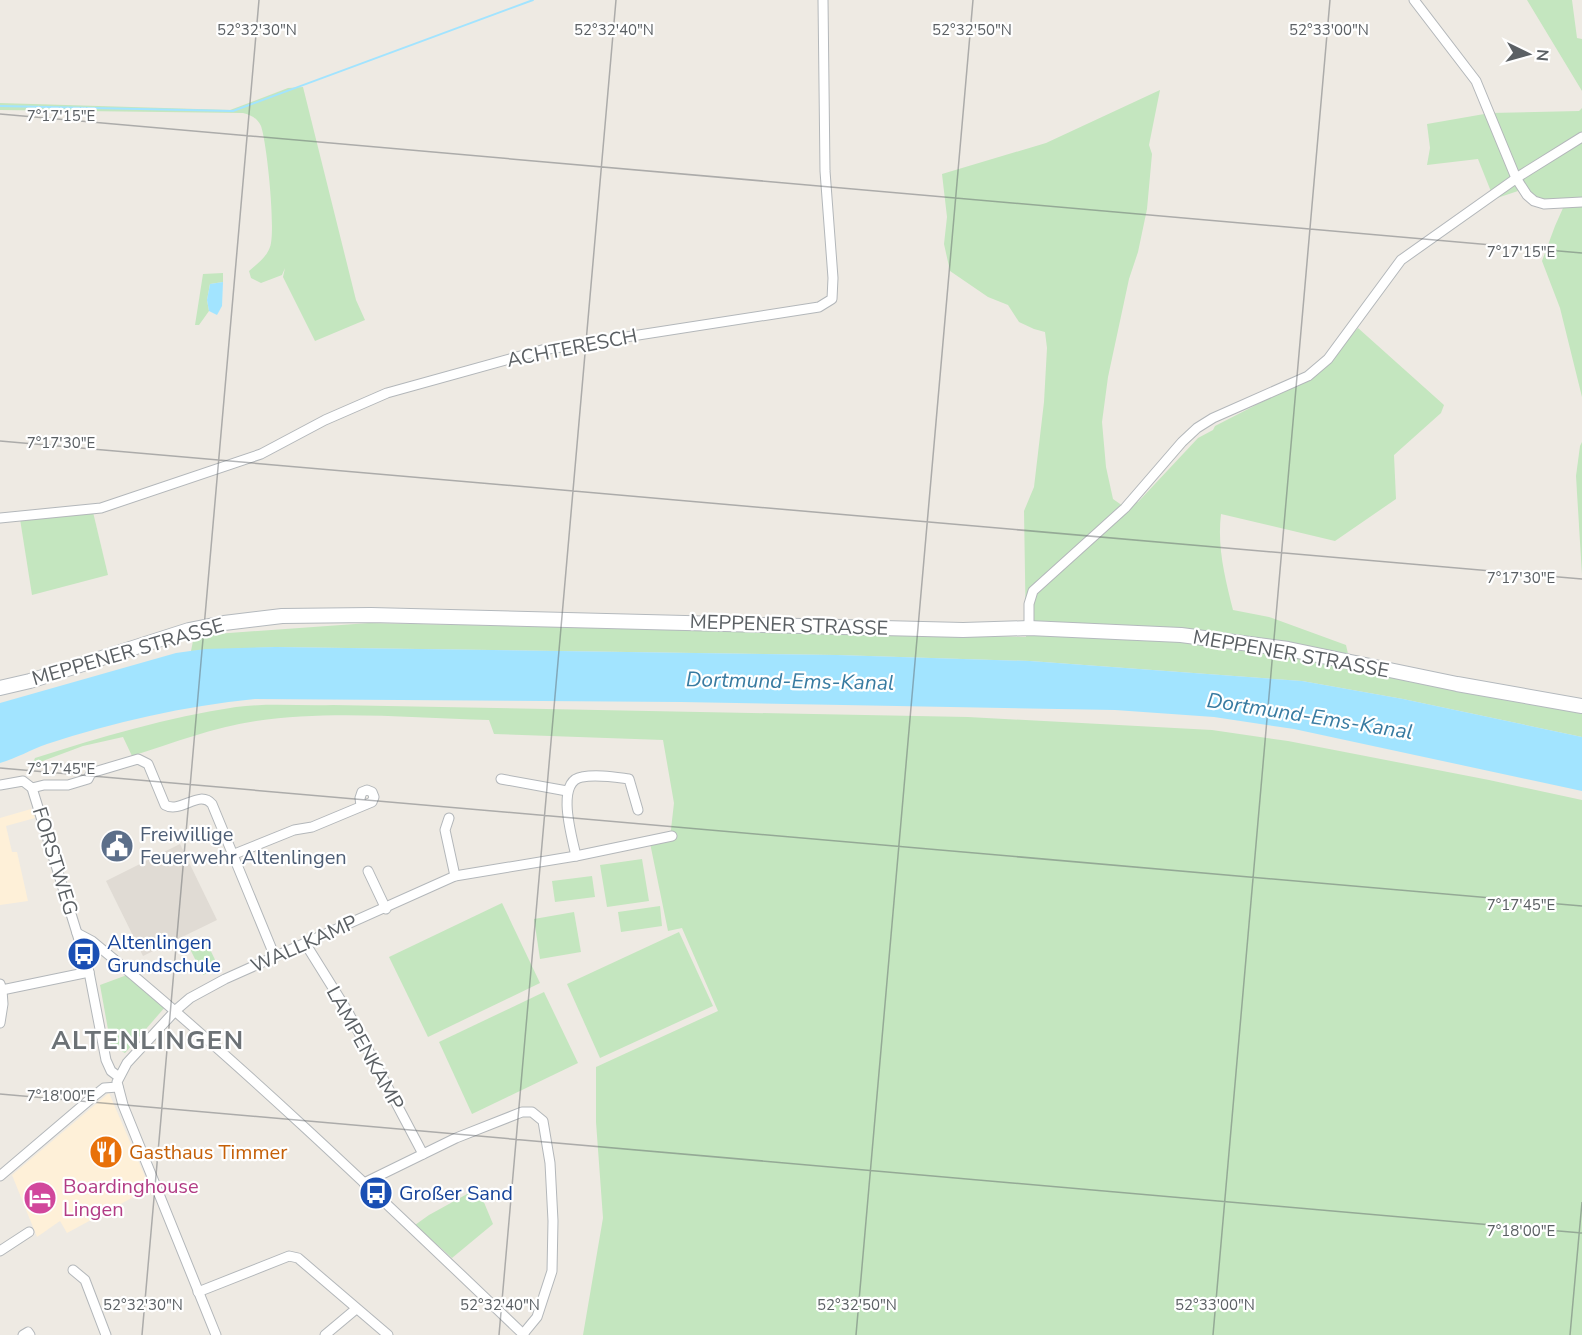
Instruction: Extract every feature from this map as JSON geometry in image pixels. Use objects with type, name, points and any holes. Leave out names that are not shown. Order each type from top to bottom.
[{"type":"main road","name":"MEPPENER STRASSE","points":[[0,688],[41,678],[189,630],[224,623],[282,615],[370,615],[963,630],[1029,628],[1182,635],[1288,649],[1467,686],[1582,706]]},
{"type":"street","name":"ACHTERESCH","points":[[0,518],[101,508],[261,453],[325,420],[387,393],[542,350],[819,307],[832,299],[833,278],[825,171],[823,0]]},
{"type":"street","points":[[1414,0],[1476,81],[1516,178],[1527,195],[1534,201],[1544,204],[1582,202]]},
{"type":"street","points":[[1029,628],[1029,604],[1034,591],[1125,508],[1197,428],[1213,418],[1308,376],[1334,351],[1401,260],[1516,178],[1582,136]]},
{"type":"street","points":[[32,788],[44,784],[68,784],[88,778],[91,773],[138,759],[148,764],[165,805],[176,808],[201,798],[208,799],[275,957]]},
{"type":"street","points":[[576,856],[567,804],[567,791],[571,782],[581,777],[629,779],[638,810]]},
{"type":"street","points":[[501,779],[567,791]]},
{"type":"street","name":"FORSTWEG","points":[[0,785],[23,781],[32,788],[89,972],[106,1060],[118,1082],[123,1105],[216,1335]]},
{"type":"street","points":[[232,855],[294,830],[312,827],[361,806]]},
{"type":"street","points":[[449,818],[446,831],[455,876]]},
{"type":"street","name":"WALLKAMP","points":[[118,1082],[127,1063],[189,998],[455,876],[672,837]]},
{"type":"street","points":[[368,871],[386,909]]},
{"type":"street","name":"FORSTWEG","points":[[77,933],[92,941],[176,1010],[524,1334]]},
{"type":"street","name":"LAMPENKAMP","points":[[305,944],[348,1012],[423,1154]]},
{"type":"street","points":[[0,1023],[3,1004],[1,987],[89,972]]},
{"type":"street","points":[[0,1176],[104,1088],[118,1082]]},
{"type":"street","points":[[364,1183],[423,1154],[522,1112],[532,1112],[543,1121],[550,1163],[553,1221],[552,1272],[537,1317],[524,1334]]},
{"type":"street","points":[[0,1251],[29,1232]]},
{"type":"street","points":[[198,1292],[288,1256],[298,1258],[388,1335]]},
{"type":"street","points":[[73,1270],[85,1280],[106,1335]]},
{"type":"street","points":[[325,1335],[356,1309]]},
{"type":"street","points":[[23,1335],[28,1332],[30,1335]]},
{"type":"shaded area","points":[[31,809],[35,818],[6,826],[12,852],[17,852],[28,901],[0,905],[0,818]]},
{"type":"shaded area","points":[[180,844],[217,920],[143,956],[106,881]]},
{"type":"shaded area","points":[[109,1093],[150,1188],[67,1233],[60,1221],[37,1237],[12,1175]]},
{"type":"green space","points":[[1527,0],[1572,0],[1577,38],[1582,39],[1582,91]]},
{"type":"green space","points":[[303,87],[356,300],[365,320],[315,341],[283,277],[285,268],[282,275],[261,283],[251,278],[249,271],[266,254],[272,238],[266,150],[261,126],[254,117],[243,113],[0,110],[0,103],[230,110],[288,88]]},
{"type":"green space","points":[[1160,90],[1149,145],[1152,154],[1147,209],[1108,377],[1102,422],[1106,467],[1113,499],[1123,506],[1138,502],[1198,438],[1213,430],[1215,426],[1301,382],[1325,366],[1358,328],[1444,405],[1441,413],[1394,455],[1396,499],[1335,541],[1221,514],[1221,550],[1233,610],[1269,617],[1346,645],[1351,667],[1582,708],[1582,737],[1403,699],[1302,681],[1030,661],[837,655],[276,647],[191,651],[194,636],[369,623],[1026,637],[1024,511],[1034,487],[1044,402],[1047,348],[1045,332],[1019,322],[1008,305],[988,297],[950,271],[944,244],[947,217],[942,174],[1046,143]]},
{"type":"green space","points":[[1582,108],[1582,397],[1560,308],[1542,261],[1567,199],[1541,199],[1525,186],[1495,123],[1518,191],[1494,199],[1478,159],[1427,165],[1430,148],[1427,124],[1490,113],[1579,111]]},
{"type":"green space","points":[[223,273],[223,282],[210,284],[207,300],[209,311],[199,325],[195,325],[203,274]]},
{"type":"green space","points":[[1582,442],[1582,575],[1576,476]]},
{"type":"green space","points":[[93,512],[108,575],[32,595],[20,519]]},
{"type":"green space","points":[[333,705],[968,717],[1212,730],[1288,741],[1582,800],[1582,1335],[583,1335],[603,1218],[596,1122],[596,1067],[718,1011],[682,928],[668,931],[650,843],[670,838],[674,803],[663,740],[494,734],[489,720],[313,716],[256,721],[225,727],[132,756],[123,737],[83,746],[32,765],[35,758],[110,735],[185,716],[248,706]]},
{"type":"green space","points":[[642,859],[649,901],[607,907],[600,865]]},
{"type":"green space","points":[[592,876],[595,897],[555,902],[552,881]]},
{"type":"green space","points":[[502,903],[540,983],[428,1037],[389,957]]},
{"type":"green space","points":[[660,906],[662,926],[621,932],[618,912]]},
{"type":"green space","points":[[574,912],[581,952],[540,959],[534,919]]},
{"type":"green space","points":[[679,932],[713,1006],[600,1058],[567,984]]},
{"type":"green space","points":[[205,939],[219,968],[203,975],[189,947]]},
{"type":"green space","points":[[127,975],[166,1006],[125,1053],[111,1046],[100,985]]},
{"type":"green space","points":[[544,992],[578,1063],[472,1114],[439,1042]]},
{"type":"green space","points":[[478,1188],[493,1224],[452,1258],[415,1225]]},
{"type":"water","points":[[223,282],[222,306],[217,315],[209,311],[207,300],[210,284]]},
{"type":"water","name":"Dortmund-Ems-Kanal","points":[[276,647],[837,655],[1030,661],[1302,681],[1403,699],[1582,737],[1582,791],[1294,729],[1214,717],[1115,710],[681,702],[255,699],[202,706],[124,722],[47,744],[0,763],[0,703],[176,653],[205,649]]},
{"type":"waterway","points":[[0,106],[233,111],[533,0]]},
{"type":"place","name":"Freiwillige Feuerwehr Altenlingen","points":[[117,846]]},
{"type":"place","name":"Altenlingen Grundschule","points":[[84,954]]},
{"type":"place","name":"Gasthaus Timmer","points":[[106,1152]]},
{"type":"place","name":"Großer Sand","points":[[376,1193]]},
{"type":"place","name":"Boardinghouse Lingen","points":[[40,1198]]},
{"type":"district","name":"ALTENLINGEN","points":[[148,1040]]}]
